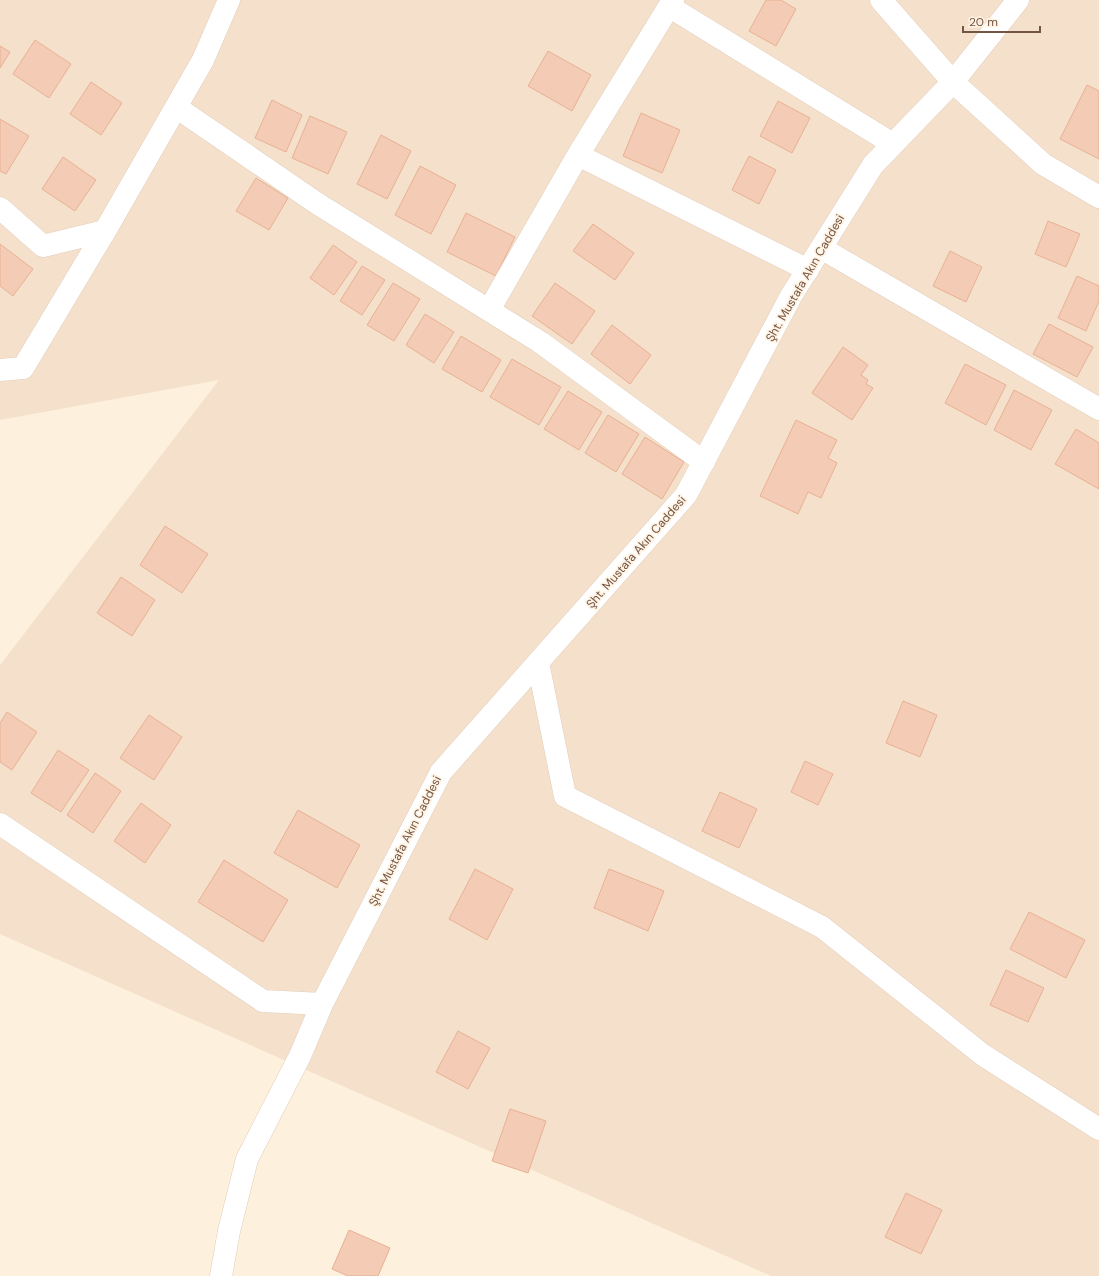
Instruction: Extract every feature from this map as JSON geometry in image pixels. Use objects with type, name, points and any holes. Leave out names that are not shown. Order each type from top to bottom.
[{"type":"street","points":[[0,370],[23,368],[105,231],[203,60],[229,0]]},
{"type":"street","points":[[881,0],[953,82],[1043,164],[1099,197]]},
{"type":"street","name":"Şht. Mustafa Akın Caddesi","points":[[221,1276],[229,1231],[247,1159],[300,1056],[322,1004],[441,772],[686,495],[791,296],[873,165],[953,82],[1018,0]]},
{"type":"street","points":[[489,310],[578,155],[672,4],[893,144]]},
{"type":"street","points":[[176,107],[318,204],[540,342],[704,462]]},
{"type":"street","points":[[578,155],[808,270]]},
{"type":"street","points":[[0,208],[43,246],[105,231]]},
{"type":"street","points":[[821,248],[1099,409]]},
{"type":"street","points":[[538,663],[565,796],[822,927],[983,1055],[1099,1129]]},
{"type":"street","points":[[0,824],[263,1001],[322,1004]]},
{"type":"shaded area","points":[[0,0],[1099,0],[1099,1276],[771,1276],[0,934],[0,665],[219,380],[0,420]]},
{"type":"building","points":[[766,0],[781,0],[796,9],[776,46],[749,31]]},
{"type":"building","points":[[35,40],[71,64],[49,98],[13,74]]},
{"type":"building","points":[[0,46],[10,52],[0,68]]},
{"type":"building","points":[[548,51],[591,75],[572,111],[528,86]]},
{"type":"building","points":[[91,82],[122,103],[101,135],[70,114]]},
{"type":"building","points":[[1087,85],[1099,91],[1099,159],[1060,139]]},
{"type":"building","points":[[272,100],[302,115],[286,152],[255,138]]},
{"type":"building","points":[[778,101],[810,118],[792,153],[760,136]]},
{"type":"building","points":[[641,113],[680,130],[662,173],[623,156]]},
{"type":"building","points":[[310,116],[347,132],[328,174],[292,158]]},
{"type":"building","points":[[0,119],[29,136],[6,174],[0,171]]},
{"type":"building","points":[[381,135],[411,151],[387,199],[357,184]]},
{"type":"building","points":[[749,156],[776,170],[759,204],[732,190]]},
{"type":"building","points":[[63,157],[96,180],[75,211],[42,189]]},
{"type":"building","points":[[420,166],[456,185],[431,234],[395,215]]},
{"type":"building","points":[[256,178],[288,198],[269,230],[236,211]]},
{"type":"building","points":[[466,213],[515,237],[496,276],[447,252]]},
{"type":"building","points":[[1048,221],[1080,234],[1066,267],[1035,254]]},
{"type":"building","points":[[593,224],[634,253],[615,280],[573,251]]},
{"type":"building","points":[[0,244],[33,269],[13,296],[0,286]]},
{"type":"building","points":[[333,245],[357,262],[334,295],[310,278]]},
{"type":"building","points":[[950,251],[982,267],[966,302],[933,286]]},
{"type":"building","points":[[362,266],[385,280],[362,315],[340,301]]},
{"type":"building","points":[[1077,276],[1099,286],[1099,301],[1086,331],[1058,318]]},
{"type":"building","points":[[393,283],[420,299],[394,341],[367,325]]},
{"type":"building","points":[[555,283],[595,311],[572,344],[532,316]]},
{"type":"building","points":[[425,314],[454,332],[434,363],[406,345]]},
{"type":"building","points":[[1049,324],[1093,347],[1077,377],[1033,354]]},
{"type":"building","points":[[612,325],[651,355],[630,384],[591,354]]},
{"type":"building","points":[[461,336],[501,360],[482,392],[442,369]]},
{"type":"building","points":[[843,347],[868,365],[861,375],[868,380],[866,384],[873,388],[852,420],[812,393]]},
{"type":"building","points":[[512,359],[561,387],[539,425],[490,397]]},
{"type":"building","points":[[965,364],[1006,385],[986,425],[945,403]]},
{"type":"building","points":[[1014,390],[1052,410],[1031,450],[994,430]]},
{"type":"building","points":[[568,391],[602,412],[579,450],[544,429]]},
{"type":"building","points":[[608,415],[639,434],[616,472],[585,453]]},
{"type":"building","points":[[796,420],[837,440],[828,458],[837,463],[821,498],[808,492],[798,514],[760,496]]},
{"type":"building","points":[[1076,429],[1099,443],[1099,489],[1055,464]]},
{"type":"building","points":[[645,437],[684,462],[662,499],[622,474]]},
{"type":"building","points":[[165,526],[208,554],[182,593],[140,565]]},
{"type":"building","points":[[121,577],[155,600],[132,636],[97,613]]},
{"type":"building","points":[[903,701],[937,715],[920,757],[886,743]]},
{"type":"building","points":[[7,712],[37,732],[12,770],[0,762],[0,723]]},
{"type":"building","points":[[149,715],[182,737],[154,780],[120,758]]},
{"type":"building","points":[[58,750],[89,770],[61,812],[31,793]]},
{"type":"building","points":[[805,761],[833,774],[818,805],[791,792]]},
{"type":"building","points":[[95,773],[121,791],[93,833],[67,815]]},
{"type":"building","points":[[720,792],[757,809],[739,848],[702,831]]},
{"type":"building","points":[[141,803],[171,825],[145,863],[114,841]]},
{"type":"building","points":[[298,810],[360,845],[337,888],[274,853]]},
{"type":"building","points":[[224,860],[288,900],[263,942],[198,902]]},
{"type":"building","points":[[475,869],[513,889],[487,940],[449,919]]},
{"type":"building","points":[[609,869],[664,891],[648,931],[594,908]]},
{"type":"building","points":[[1029,912],[1085,940],[1066,978],[1010,949]]},
{"type":"building","points":[[1006,970],[1044,988],[1028,1022],[990,1005]]},
{"type":"building","points":[[458,1031],[490,1048],[468,1089],[436,1072]]},
{"type":"building","points":[[510,1109],[546,1121],[528,1173],[492,1161]]},
{"type":"building","points":[[906,1193],[942,1210],[921,1254],[885,1237]]},
{"type":"building","points":[[349,1230],[390,1248],[378,1276],[348,1276],[332,1269]]}]
